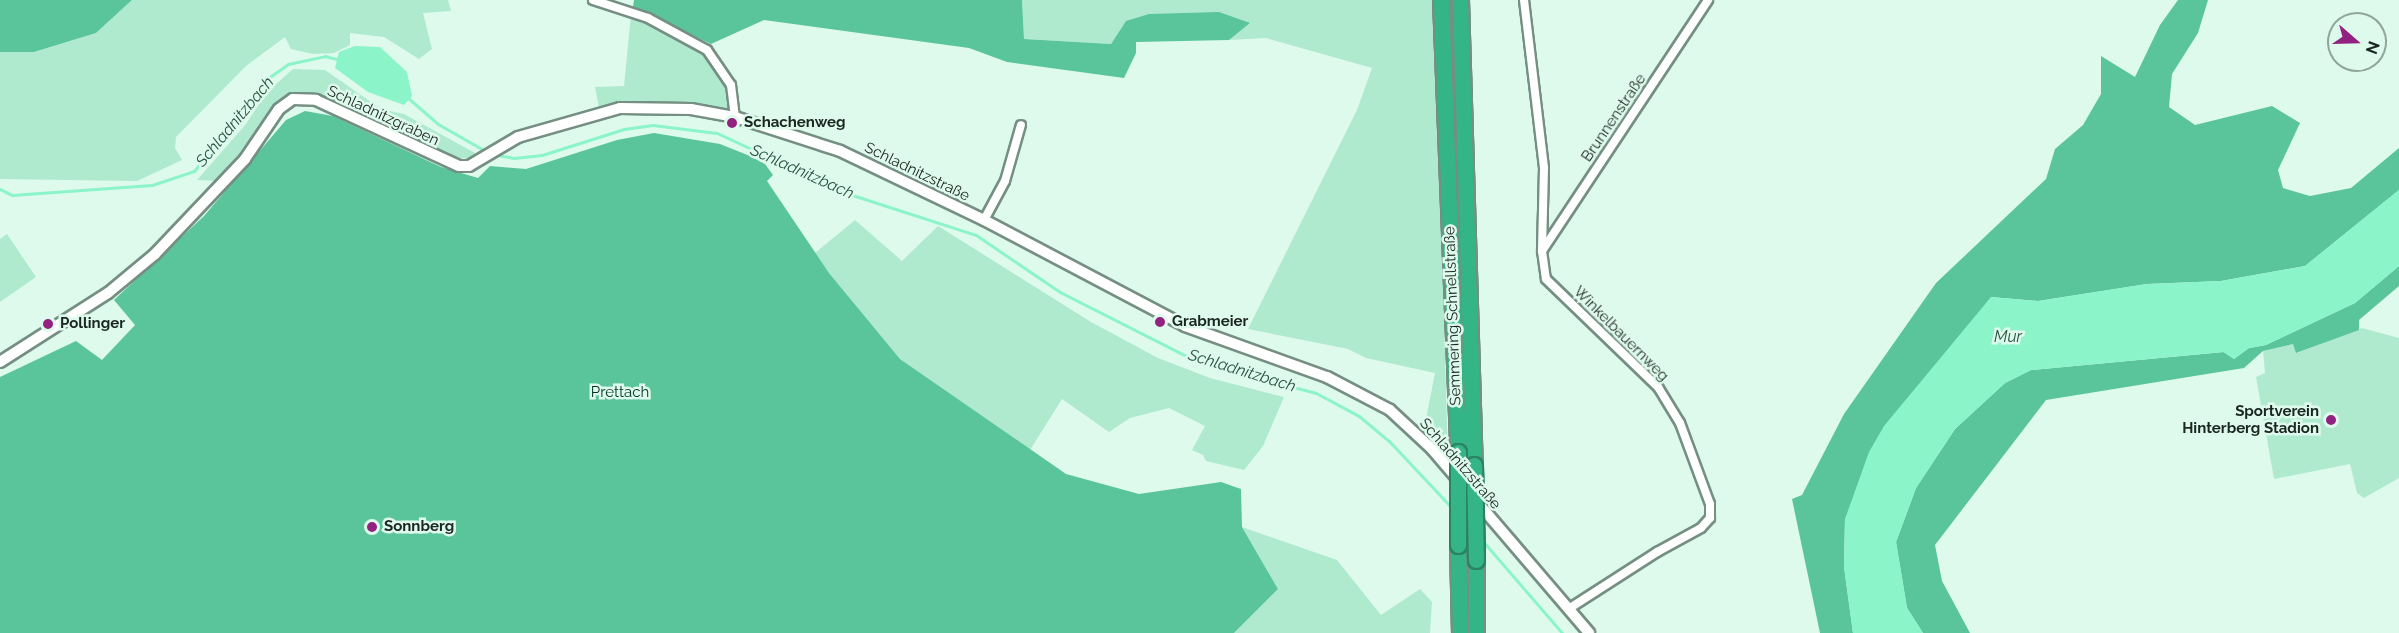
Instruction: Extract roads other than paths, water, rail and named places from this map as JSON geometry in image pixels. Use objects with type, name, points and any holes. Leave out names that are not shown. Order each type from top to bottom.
[{"type":"highway","name":"Semmering Schnellstraße","points":[[1441,0],[1458,452],[1460,633]]},
{"type":"highway","name":"Semmering Schnellstraße","points":[[1460,0],[1474,465],[1476,633]]},
{"type":"street","points":[[593,0],[648,18],[707,50],[731,85],[735,117]]},
{"type":"street","name":"Winkelbauernweg","points":[[1524,0],[1544,168],[1542,251],[1546,279],[1658,387],[1680,423],[1710,504],[1710,518],[1701,528],[1657,552],[1570,608]]},
{"type":"street","name":"Brunnenstraße","points":[[1542,251],[1708,0]]},
{"type":"street","name":"Schladnitzgraben","points":[[0,362],[108,293],[155,254],[245,159],[279,109],[293,99],[316,100],[341,110],[445,162],[459,166],[477,162],[504,144],[620,108],[659,106],[735,117]]},
{"type":"street","name":"Schladnitzstraße","points":[[735,117],[840,151],[984,220],[1185,326],[1327,377],[1390,410],[1432,449],[1496,529],[1570,608],[1589,633]]},
{"type":"street","points":[[984,220],[1005,181],[1020,125]]},
{"type":"water","points":[[355,46],[380,47],[407,72],[412,96],[404,105],[368,92],[335,68],[339,52]]},
{"type":"water","name":"Mur","points":[[2399,190],[2399,266],[2355,303],[2266,345],[2249,348],[2234,359],[2223,352],[2031,370],[2005,383],[1955,429],[1916,488],[1896,542],[1907,608],[1923,633],[1853,633],[1844,567],[1845,519],[1869,452],[1884,426],[1991,297],[2038,301],[2147,284],[2221,281],[2305,266]]},
{"type":"waterway","name":"Schladnitzbach","points":[[0,189],[12,195],[152,185],[194,171],[271,76],[288,64],[325,56],[340,60]]},
{"type":"waterway","name":"Schladnitzbach","points":[[408,98],[438,124],[487,152]]},
{"type":"waterway","name":"Schladnitzbach","points":[[493,154],[514,158],[542,155],[624,129],[653,125],[717,133],[846,193],[976,235],[1060,292],[1198,362],[1316,393],[1359,416],[1389,441],[1452,508]]},
{"type":"waterway","name":"Schladnitzbach","points":[[1481,539],[1562,633]]},
{"type":"place","name":"Schachenweg","points":[[732,123]]},
{"type":"place","name":"Grabmeier","points":[[1160,322]]},
{"type":"place","name":"Pollinger","points":[[48,324]]},
{"type":"place","name":"Sportverein Hinterberg Stadion","points":[[2331,420]]},
{"type":"place","name":"Sonnberg","points":[[372,527]]},
{"type":"park label","name":"Prettach","points":[[620,393]]}]
